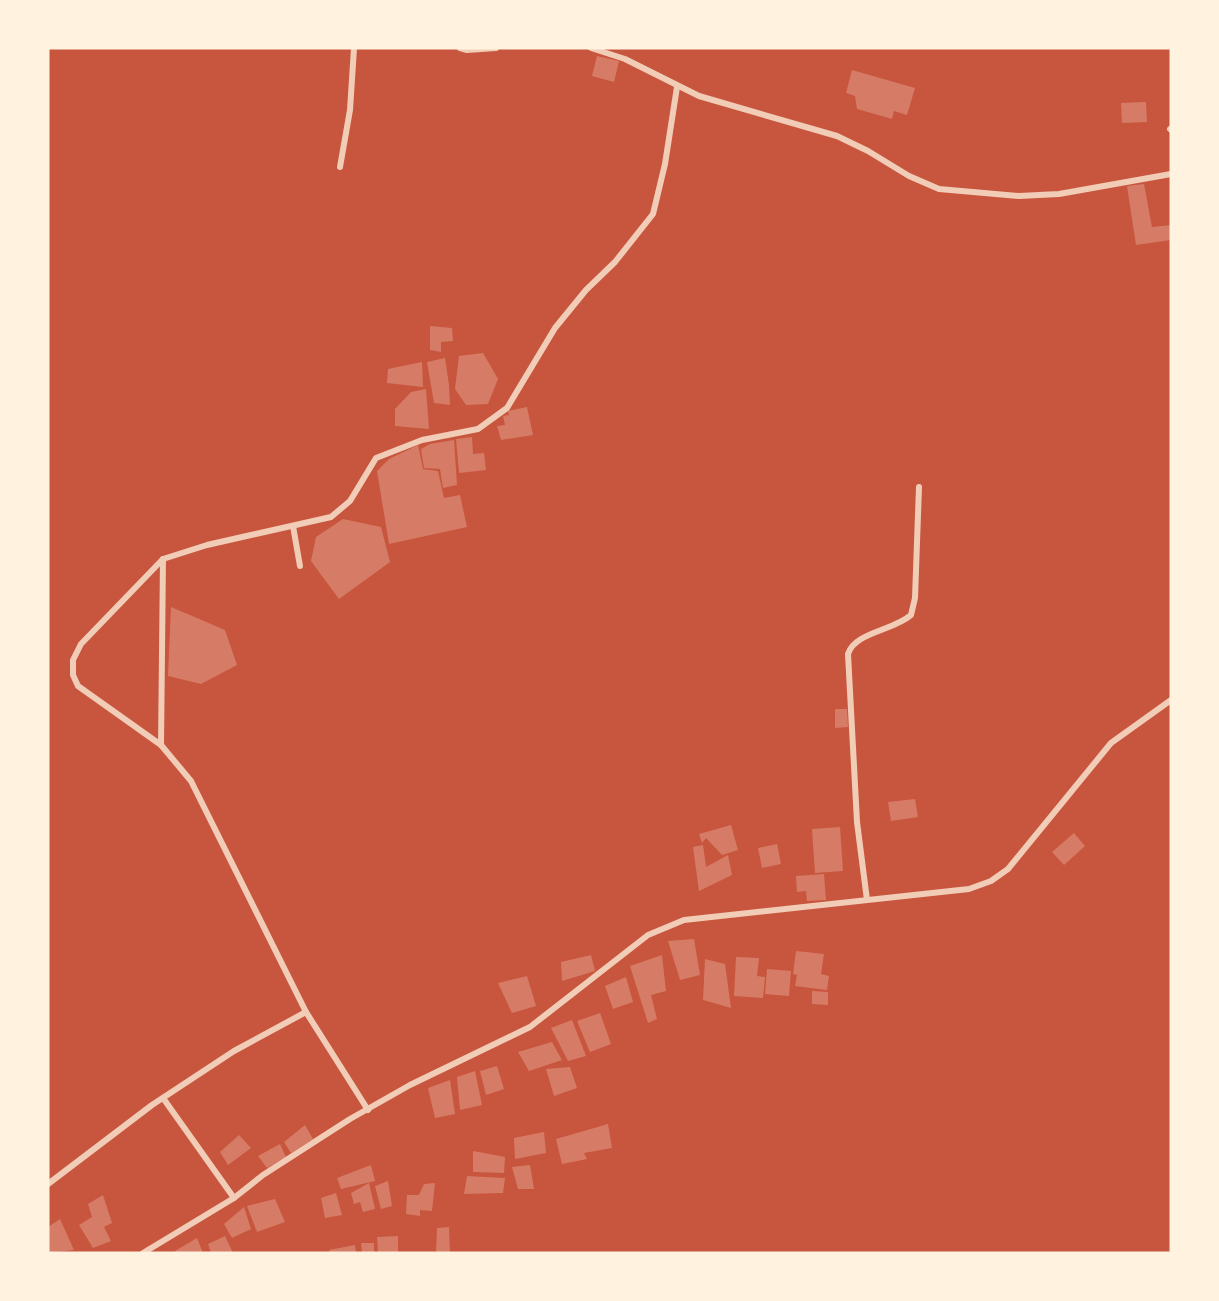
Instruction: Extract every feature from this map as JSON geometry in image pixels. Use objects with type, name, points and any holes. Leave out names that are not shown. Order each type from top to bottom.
[{"type":"street","points":[[340,167],[350,110],[354,48]]},
{"type":"street","points":[[460,48],[467,50],[496,48]]},
{"type":"street","points":[[591,48],[625,59],[676,87],[800,128],[837,136],[868,151],[909,176],[939,189],[1019,196],[1059,194],[1171,174]]},
{"type":"street","points":[[368,1110],[306,1012],[191,781],[161,745],[78,686],[73,675],[74,660],[81,644],[163,559],[207,545],[331,517],[350,501],[376,458],[422,440],[478,429],[507,408],[555,328],[586,290],[615,262],[653,214],[665,164],[676,87]]},
{"type":"street","points":[[867,900],[856,822],[848,654],[851,645],[860,639],[889,629],[911,615],[915,598],[919,487]]},
{"type":"street","points":[[293,526],[300,566]]},
{"type":"street","points":[[161,745],[163,559]]},
{"type":"street","points":[[143,1253],[234,1198],[273,1169],[410,1085],[530,1027],[648,935],[666,926],[684,920],[969,889],[991,881],[1008,869],[1111,743],[1171,700]]},
{"type":"street","points":[[48,1184],[163,1098],[234,1051],[306,1012]]},
{"type":"street","points":[[163,1098],[234,1198]]},
{"type":"building","points":[[597,56],[619,61],[614,82],[592,76]]},
{"type":"building","points":[[852,70],[915,88],[907,115],[894,111],[892,119],[857,109],[855,96],[846,93]]},
{"type":"building","points":[[1146,102],[1147,122],[1122,123],[1121,103]]},
{"type":"building","points":[[1144,184],[1152,227],[1171,225],[1171,240],[1136,245],[1127,186]]},
{"type":"building","points":[[430,326],[452,328],[453,341],[441,342],[441,352],[430,350]]},
{"type":"building","points":[[483,353],[498,379],[488,404],[466,405],[455,389],[459,356]]},
{"type":"building","points":[[445,358],[450,405],[434,403],[427,362]]},
{"type":"building","points":[[422,362],[423,387],[387,383],[388,369]]},
{"type":"building","points":[[426,389],[429,429],[395,426],[395,409],[411,392]]},
{"type":"building","points":[[527,407],[533,435],[501,440],[497,426],[505,425],[503,416],[509,415],[508,411]]},
{"type":"building","points":[[472,437],[473,454],[484,453],[486,470],[459,473],[456,439]]},
{"type":"building","points":[[454,440],[457,485],[443,488],[440,469],[424,468],[421,449],[430,444]]},
{"type":"building","points":[[418,445],[423,469],[438,471],[444,498],[460,495],[467,527],[389,544],[377,471],[389,459]]},
{"type":"building","points":[[343,519],[381,527],[390,562],[339,599],[311,561],[316,537]]},
{"type":"building","points":[[171,607],[225,630],[237,665],[201,684],[168,676]]},
{"type":"building","points":[[835,709],[847,709],[848,727],[835,728]]},
{"type":"building","points":[[915,799],[918,817],[891,821],[888,802]]},
{"type":"building","points":[[731,825],[738,850],[722,855],[706,838],[702,843],[699,834]]},
{"type":"building","points":[[840,827],[843,871],[815,873],[812,829]]},
{"type":"building","points":[[1074,833],[1085,846],[1064,865],[1052,852]]},
{"type":"building","points":[[777,844],[781,864],[762,868],[758,848]]},
{"type":"building","points":[[703,845],[706,867],[728,855],[732,875],[699,891],[693,847]]},
{"type":"building","points":[[824,874],[826,900],[807,901],[806,891],[797,892],[796,876]]},
{"type":"building","points":[[694,939],[700,975],[680,980],[668,941]]},
{"type":"building","points":[[796,951],[824,954],[821,974],[829,976],[827,990],[795,986],[797,975],[793,974]]},
{"type":"building","points":[[591,955],[595,971],[562,981],[561,962]]},
{"type":"building","points":[[662,955],[666,991],[651,995],[657,1019],[648,1023],[630,966]]},
{"type":"building","points":[[736,957],[759,958],[757,976],[765,977],[763,998],[734,996]]},
{"type":"building","points":[[705,959],[725,964],[731,1008],[703,1000]]},
{"type":"building","points":[[767,969],[791,971],[789,996],[765,994]]},
{"type":"building","points":[[527,976],[536,1006],[512,1013],[498,983]]},
{"type":"building","points":[[626,977],[633,1002],[613,1009],[605,986]]},
{"type":"building","points":[[812,991],[828,992],[828,1005],[812,1004]]},
{"type":"building","points":[[600,1013],[611,1044],[590,1052],[577,1021]]},
{"type":"building","points":[[572,1020],[586,1056],[568,1061],[551,1028]]},
{"type":"building","points":[[552,1042],[562,1060],[529,1071],[518,1052]]},
{"type":"building","points":[[497,1066],[504,1089],[486,1095],[480,1071]]},
{"type":"building","points":[[570,1067],[577,1088],[554,1096],[546,1069]]},
{"type":"building","points":[[475,1071],[482,1105],[460,1110],[457,1077]]},
{"type":"building","points":[[450,1080],[455,1114],[435,1118],[428,1088]]},
{"type":"building","points":[[608,1124],[612,1148],[584,1153],[587,1159],[562,1164],[556,1139]]},
{"type":"building","points":[[305,1125],[313,1139],[291,1153],[284,1142]]},
{"type":"building","points":[[544,1132],[546,1153],[515,1159],[514,1138]]},
{"type":"building","points":[[239,1135],[251,1148],[228,1165],[220,1152]]},
{"type":"building","points":[[280,1144],[286,1157],[267,1168],[258,1156]]},
{"type":"building","points":[[473,1151],[505,1157],[504,1173],[473,1172]]},
{"type":"building","points":[[371,1165],[375,1181],[341,1189],[337,1178]]},
{"type":"building","points":[[530,1165],[534,1189],[518,1189],[512,1167]]},
{"type":"building","points":[[467,1176],[505,1178],[503,1193],[464,1194]]},
{"type":"building","points":[[388,1181],[392,1206],[381,1209],[375,1186]]},
{"type":"building","points":[[369,1183],[375,1209],[363,1212],[360,1202],[354,1204],[351,1193]]},
{"type":"building","points":[[435,1183],[432,1211],[420,1210],[420,1216],[406,1214],[407,1195],[419,1195],[424,1184]]},
{"type":"building","points":[[336,1193],[342,1215],[325,1218],[321,1198]]},
{"type":"building","points":[[103,1195],[112,1223],[104,1227],[111,1241],[93,1248],[79,1225],[92,1217],[88,1204]]},
{"type":"building","points":[[275,1199],[285,1222],[257,1232],[247,1206]]},
{"type":"building","points":[[244,1207],[251,1229],[232,1238],[224,1224]]},
{"type":"building","points":[[60,1219],[74,1250],[49,1253],[48,1227]]},
{"type":"building","points":[[449,1227],[450,1253],[436,1253],[437,1228]]},
{"type":"building","points":[[225,1236],[233,1253],[211,1253],[208,1244]]},
{"type":"building","points":[[398,1236],[398,1253],[378,1253],[377,1237]]},
{"type":"building","points":[[197,1238],[203,1253],[176,1253],[175,1251]]},
{"type":"building","points":[[361,1243],[374,1243],[374,1253],[362,1253]]},
{"type":"building","points":[[355,1245],[356,1253],[330,1253],[329,1250]]}]
